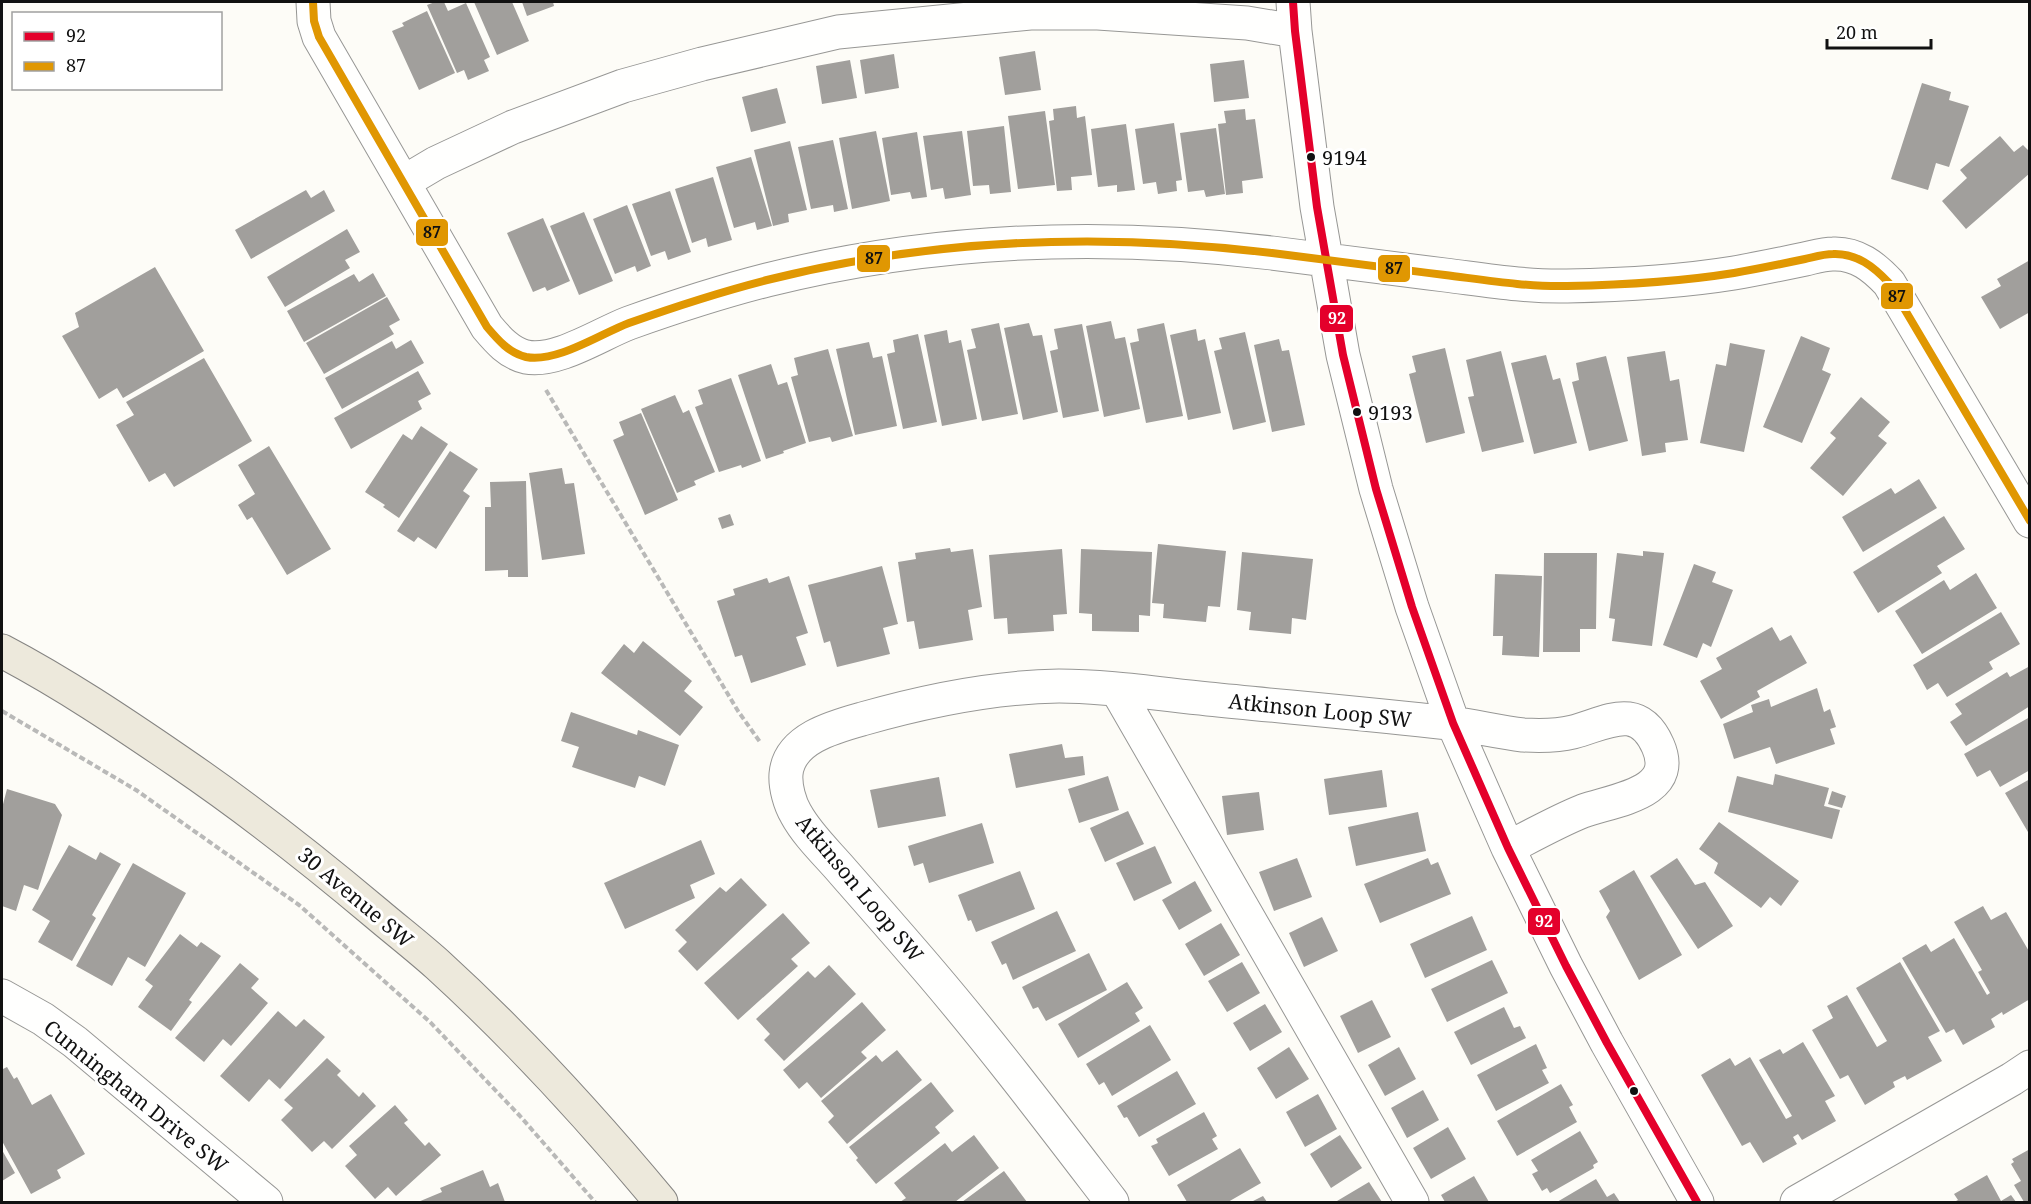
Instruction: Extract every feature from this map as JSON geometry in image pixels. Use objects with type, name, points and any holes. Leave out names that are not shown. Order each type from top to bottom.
[{"type":"main road","name":"30 Avenue SW","points":[[2,651],[38,670],[128,726],[222,791],[312,859],[438,965],[497,1022],[551,1077],[662,1203]]},
{"type":"street","points":[[313,2],[314,21],[319,37],[487,327],[511,351],[528,357],[553,355],[625,324],[747,285],[810,269],[937,248],[1045,241],[1108,240],[1224,247],[1499,282],[1560,287],[1679,281],[1737,273],[1835,254],[1865,261],[1889,283],[2030,521]]},
{"type":"street","points":[[404,182],[436,163],[513,127],[623,86],[702,63],[838,32],[1030,13],[1121,15],[1247,23],[1294,16],[1325,260],[1343,355],[1376,489],[1412,607],[1453,723],[1508,848],[1566,966],[1697,1203]]},
{"type":"street","name":"Atkinson Loop SW","points":[[1112,1203],[982,1036],[801,822],[788,793],[786,772],[795,753],[804,742],[851,722],[884,712],[996,691],[1056,686],[1453,723],[1523,735],[1548,736],[1568,733],[1607,720],[1622,718],[1639,723],[1650,732],[1660,749],[1663,767],[1656,781],[1642,792],[1625,800],[1586,810],[1508,848]]},
{"type":"street","points":[[1117,690],[1412,1203]]},
{"type":"street","name":"Cunningham Drive SW","points":[[2,996],[43,1019],[75,1042],[266,1203]]},
{"type":"street","points":[[1797,1203],[2030,1067]]},
{"type":"path","points":[[528,357],[742,719],[786,772]]},
{"type":"path","points":[[2,711],[136,790],[299,905],[430,1022],[520,1116],[596,1203]]},
{"type":"building","points":[[444,2],[448,11],[466,3],[490,57],[484,60],[489,71],[468,80],[464,70],[457,73],[427,5]]},
{"type":"building","points":[[474,2],[512,2],[529,41],[497,55]]},
{"type":"building","points":[[522,2],[553,2],[554,6],[527,16]]},
{"type":"building","points":[[427,11],[455,73],[419,90],[392,31],[404,26],[402,23]]},
{"type":"building","points":[[1035,51],[1041,90],[1005,95],[999,57]]},
{"type":"building","points":[[894,54],[899,88],[865,94],[860,60]]},
{"type":"building","points":[[850,60],[857,98],[822,104],[816,66]]},
{"type":"building","points":[[1244,60],[1249,98],[1214,102],[1210,64]]},
{"type":"building","points":[[1922,83],[1951,92],[1949,100],[1969,106],[1949,167],[1936,163],[1928,190],[1891,179]]},
{"type":"building","points":[[777,88],[786,123],[751,132],[742,97]]},
{"type":"building","points":[[1076,106],[1077,118],[1085,116],[1092,175],[1071,177],[1072,190],[1057,191],[1049,121],[1054,120],[1053,109]]},
{"type":"building","points":[[1245,109],[1246,120],[1255,119],[1263,178],[1242,181],[1243,193],[1226,195],[1218,124],[1226,123],[1224,111]]},
{"type":"building","points":[[1045,111],[1055,185],[1018,189],[1008,116]]},
{"type":"building","points":[[1174,123],[1182,180],[1176,181],[1177,191],[1158,194],[1156,182],[1143,184],[1135,129]]},
{"type":"building","points":[[1126,124],[1135,190],[1117,192],[1117,185],[1098,187],[1091,129]]},
{"type":"building","points":[[1004,126],[1011,192],[990,194],[989,185],[973,186],[967,131]]},
{"type":"building","points":[[1216,128],[1225,194],[1206,197],[1204,190],[1188,192],[1180,133]]},
{"type":"building","points":[[876,131],[890,201],[852,209],[839,138]]},
{"type":"building","points":[[962,131],[971,195],[945,199],[943,188],[931,190],[923,136]]},
{"type":"building","points":[[917,132],[927,197],[912,199],[910,192],[891,195],[882,138]]},
{"type":"building","points":[[2000,136],[2014,152],[2023,145],[2030,152],[2030,173],[1966,229],[1942,201],[1967,178],[1960,170]]},
{"type":"building","points":[[833,140],[848,209],[834,212],[833,205],[811,209],[798,147]]},
{"type":"building","points":[[790,141],[807,210],[788,214],[789,222],[773,226],[754,150]]},
{"type":"building","points":[[751,157],[772,226],[757,230],[755,222],[734,228],[716,167]]},
{"type":"building","points":[[713,177],[732,240],[708,247],[706,238],[692,243],[675,189]]},
{"type":"building","points":[[306,190],[311,198],[324,190],[335,211],[251,259],[235,230]]},
{"type":"building","points":[[670,191],[691,252],[668,260],[665,251],[651,256],[632,204]]},
{"type":"building","points":[[627,205],[651,266],[637,272],[635,266],[615,274],[593,219]]},
{"type":"building","points":[[584,212],[613,281],[579,295],[550,226]]},
{"type":"building","points":[[543,218],[570,281],[547,291],[545,287],[533,292],[507,233]]},
{"type":"building","points":[[347,229],[360,252],[345,260],[350,268],[285,307],[267,277]]},
{"type":"building","points":[[2030,260],[2030,312],[2000,329],[1981,297],[2001,286],[1997,279]]},
{"type":"building","points":[[155,267],[204,351],[123,398],[117,388],[99,399],[62,336],[79,327],[75,313]]},
{"type":"building","points":[[373,273],[386,296],[304,342],[287,311],[354,274],[359,282]]},
{"type":"building","points":[[387,297],[400,320],[389,326],[394,334],[324,374],[306,343]]},
{"type":"building","points":[[1111,321],[1115,339],[1125,337],[1140,409],[1104,417],[1086,326]]},
{"type":"building","points":[[999,323],[1018,414],[982,421],[967,350],[976,348],[971,329]]},
{"type":"building","points":[[1029,323],[1033,336],[1042,335],[1058,412],[1023,420],[1004,328]]},
{"type":"building","points":[[1164,323],[1183,416],[1146,423],[1130,343],[1139,341],[1137,329]]},
{"type":"building","points":[[1082,324],[1099,411],[1063,418],[1050,351],[1058,349],[1054,329]]},
{"type":"building","points":[[1196,329],[1198,341],[1205,339],[1221,413],[1188,420],[1170,335]]},
{"type":"building","points":[[947,330],[949,343],[961,340],[977,419],[942,426],[924,335]]},
{"type":"building","points":[[1245,332],[1266,422],[1233,430],[1214,351],[1222,349],[1219,338]]},
{"type":"building","points":[[918,334],[937,422],[903,429],[887,354],[895,352],[893,340]]},
{"type":"building","points":[[1801,336],[1830,348],[1822,370],[1831,374],[1802,443],[1763,427]]},
{"type":"building","points":[[1279,339],[1282,351],[1289,350],[1305,425],[1272,432],[1254,345]]},
{"type":"building","points":[[411,340],[424,363],[342,409],[325,378],[392,341],[396,349]]},
{"type":"building","points":[[869,342],[873,358],[882,356],[897,426],[855,435],[836,349]]},
{"type":"building","points":[[1730,343],[1765,350],[1744,452],[1700,443],[1716,364],[1726,366]]},
{"type":"building","points":[[1445,348],[1465,433],[1426,443],[1409,374],[1416,372],[1412,356]]},
{"type":"building","points":[[828,349],[853,436],[832,442],[830,437],[809,442],[791,377],[798,375],[794,358]]},
{"type":"building","points":[[1501,351],[1524,442],[1482,452],[1468,397],[1474,396],[1466,360]]},
{"type":"building","points":[[1665,351],[1670,381],[1679,379],[1688,440],[1665,443],[1666,452],[1642,456],[1627,357]]},
{"type":"building","points":[[1546,355],[1553,380],[1560,378],[1577,443],[1534,454],[1511,363]]},
{"type":"building","points":[[1606,356],[1628,441],[1589,451],[1572,382],[1579,380],[1576,363]]},
{"type":"building","points":[[204,358],[252,441],[174,487],[165,473],[149,482],[116,425],[134,415],[126,402]]},
{"type":"building","points":[[771,364],[778,385],[787,382],[806,443],[766,459],[738,375]]},
{"type":"building","points":[[418,371],[431,394],[418,401],[422,409],[351,449],[334,418]]},
{"type":"building","points":[[731,378],[761,461],[742,468],[741,465],[719,472],[695,407],[703,404],[698,390]]},
{"type":"building","points":[[675,395],[683,413],[689,410],[715,472],[694,481],[696,485],[677,493],[641,409]]},
{"type":"building","points":[[1861,397],[1890,422],[1878,436],[1887,443],[1843,496],[1810,468],[1836,438],[1830,433]]},
{"type":"building","points":[[641,413],[678,500],[645,515],[613,440],[624,435],[619,422]]},
{"type":"building","points":[[421,426],[448,444],[399,518],[383,507],[385,505],[365,492],[403,434],[412,440]]},
{"type":"building","points":[[269,446],[331,549],[287,575],[252,517],[247,520],[238,505],[255,494],[238,465]]},
{"type":"building","points":[[450,451],[478,469],[463,491],[470,496],[436,549],[418,537],[414,542],[397,531]]},
{"type":"building","points":[[562,468],[565,484],[574,483],[585,554],[542,560],[529,473]]},
{"type":"building","points":[[1919,479],[1937,508],[1863,552],[1842,517],[1891,488],[1895,494]]},
{"type":"building","points":[[526,481],[528,577],[508,577],[508,570],[485,571],[485,507],[491,507],[490,482]]},
{"type":"building","points":[[730,514],[734,525],[722,529],[718,518]]},
{"type":"building","points":[[1944,516],[1965,549],[1937,566],[1942,573],[1878,613],[1853,572]]},
{"type":"building","points":[[1158,544],[1226,551],[1220,607],[1208,606],[1206,622],[1163,618],[1164,604],[1152,603]]},
{"type":"building","points":[[950,548],[951,552],[973,549],[982,607],[968,610],[973,640],[919,649],[914,621],[907,622],[898,562],[916,559],[915,553]]},
{"type":"building","points":[[1062,549],[1067,614],[1053,615],[1054,631],[1008,634],[1007,618],[994,619],[989,555]]},
{"type":"building","points":[[1081,549],[1152,552],[1150,616],[1139,615],[1139,632],[1092,631],[1092,614],[1079,613]]},
{"type":"building","points":[[1643,551],[1664,553],[1652,646],[1612,641],[1615,619],[1609,618],[1617,553],[1643,556]]},
{"type":"building","points":[[1242,552],[1313,559],[1306,620],[1292,618],[1291,634],[1249,630],[1251,612],[1237,610]]},
{"type":"building","points":[[1544,553],[1597,553],[1596,629],[1580,629],[1580,652],[1543,652]]},
{"type":"building","points":[[1694,564],[1716,572],[1712,582],[1733,590],[1711,647],[1703,643],[1697,658],[1663,645]]},
{"type":"building","points":[[882,566],[898,624],[883,628],[890,654],[837,667],[830,641],[824,643],[808,585]]},
{"type":"building","points":[[1976,573],[1997,608],[1922,654],[1895,611],[1944,580],[1950,590]]},
{"type":"building","points":[[1495,574],[1542,576],[1539,657],[1502,655],[1503,636],[1493,636]]},
{"type":"building","points":[[789,576],[808,633],[796,637],[806,665],[751,683],[742,655],[735,657],[717,601],[735,595],[733,589],[767,578],[769,583]]},
{"type":"building","points":[[2001,612],[2020,644],[1989,662],[1993,669],[1947,697],[1938,683],[1927,690],[1913,665]]},
{"type":"building","points":[[1772,627],[1780,641],[1791,635],[1807,663],[1757,691],[1760,697],[1721,719],[1700,681],[1722,669],[1716,658]]},
{"type":"building","points":[[643,641],[692,681],[684,691],[703,707],[680,736],[601,673],[624,644],[634,653]]},
{"type":"building","points":[[2030,666],[2030,706],[1966,746],[1950,722],[1962,714],[1955,704],[2007,672],[2010,677]]},
{"type":"building","points":[[1817,688],[1824,712],[1830,709],[1836,727],[1830,729],[1835,744],[1776,764],[1770,747],[1734,759],[1723,724],[1753,712],[1751,705],[1769,699],[1771,707]]},
{"type":"building","points":[[571,712],[637,735],[638,730],[679,745],[665,786],[639,776],[635,788],[572,767],[579,747],[561,741]]},
{"type":"building","points":[[2030,717],[2030,770],[2000,787],[1990,770],[1977,777],[1964,754]]},
{"type":"building","points":[[1062,744],[1065,758],[1083,756],[1085,775],[1016,788],[1009,754]]},
{"type":"building","points":[[1382,770],[1387,807],[1329,815],[1324,779]]},
{"type":"building","points":[[1775,774],[1829,788],[1824,806],[1840,810],[1832,839],[1728,812],[1737,776],[1773,785]]},
{"type":"building","points":[[1108,776],[1119,810],[1079,823],[1068,789]]},
{"type":"building","points":[[939,777],[946,816],[878,828],[870,790]]},
{"type":"building","points":[[2030,779],[2030,831],[2028,832],[2005,793]]},
{"type":"building","points":[[7,789],[55,804],[62,815],[38,890],[24,885],[16,911],[2,906],[2,808]]},
{"type":"building","points":[[1832,791],[1846,796],[1842,808],[1828,804]]},
{"type":"building","points":[[1259,792],[1264,830],[1227,835],[1222,796]]},
{"type":"building","points":[[1128,811],[1144,844],[1105,862],[1090,828]]},
{"type":"building","points":[[1418,812],[1426,851],[1356,866],[1348,827]]},
{"type":"building","points":[[1719,822],[1799,881],[1781,906],[1770,897],[1761,908],[1714,873],[1718,863],[1699,849]]},
{"type":"building","points":[[982,823],[994,863],[929,883],[923,863],[914,866],[908,846]]},
{"type":"building","points":[[701,840],[715,874],[690,885],[695,898],[625,929],[604,883]]},
{"type":"building","points":[[69,845],[96,860],[100,852],[121,864],[92,915],[96,918],[72,961],[38,942],[50,921],[32,910]]},
{"type":"building","points":[[1155,846],[1172,883],[1134,901],[1116,863]]},
{"type":"building","points":[[1297,858],[1312,897],[1274,911],[1259,872]]},
{"type":"building","points":[[1428,858],[1431,865],[1438,862],[1451,894],[1380,923],[1364,884]]},
{"type":"building","points":[[1677,858],[1695,885],[1705,882],[1733,926],[1698,949],[1650,876]]},
{"type":"building","points":[[133,863],[186,893],[145,967],[128,957],[112,986],[76,966]]},
{"type":"building","points":[[1634,870],[1682,955],[1639,980],[1606,917],[1610,911],[1599,891]]},
{"type":"building","points":[[1020,871],[1035,909],[976,932],[971,920],[968,921],[958,895]]},
{"type":"building","points":[[741,878],[767,905],[697,971],[678,951],[687,942],[675,930],[720,887],[726,892]]},
{"type":"building","points":[[1195,881],[1212,911],[1179,930],[1162,900]]},
{"type":"building","points":[[1983,906],[1991,920],[2006,912],[2030,953],[2030,999],[2003,1015],[2002,1012],[1991,1019],[1995,1027],[1963,1045],[1954,1029],[1946,1033],[1902,958],[1926,944],[1931,952],[1954,938],[1987,995],[1990,993],[1978,972],[1982,970],[1954,922]]},
{"type":"building","points":[[1057,911],[1076,951],[1013,980],[1006,963],[1002,965],[991,942]]},
{"type":"building","points":[[783,913],[810,943],[791,959],[798,966],[738,1020],[704,983]]},
{"type":"building","points":[[1472,916],[1487,950],[1425,978],[1410,944]]},
{"type":"building","points":[[1322,917],[1338,951],[1304,967],[1289,933]]},
{"type":"building","points":[[1221,923],[1240,955],[1204,976],[1185,944]]},
{"type":"building","points":[[180,934],[197,947],[201,942],[221,956],[189,1000],[192,1002],[171,1031],[138,1007],[153,986],[145,980]]},
{"type":"building","points":[[1089,953],[1107,990],[1046,1021],[1038,1007],[1033,1009],[1022,987]]},
{"type":"building","points":[[1492,960],[1508,993],[1447,1022],[1431,989]]},
{"type":"building","points":[[1242,962],[1260,993],[1227,1012],[1208,981]]},
{"type":"building","points":[[1900,962],[1940,1031],[1928,1037],[1942,1061],[1907,1080],[1905,1076],[1893,1082],[1895,1087],[1865,1105],[1848,1075],[1840,1079],[1812,1030],[1833,1018],[1827,1006],[1847,995],[1877,1047],[1887,1041],[1856,988]]},
{"type":"building","points":[[240,963],[259,979],[251,988],[268,1003],[231,1046],[223,1039],[204,1062],[175,1038]]},
{"type":"building","points":[[829,965],[856,994],[784,1061],[764,1040],[770,1034],[756,1019],[808,971],[815,978]]},
{"type":"building","points":[[1127,982],[1143,1008],[1135,1013],[1140,1021],[1078,1058],[1058,1024]]},
{"type":"building","points":[[1372,1000],[1391,1037],[1358,1053],[1340,1016]]},
{"type":"building","points":[[862,1002],[886,1030],[861,1052],[867,1058],[821,1098],[807,1082],[799,1089],[783,1070]]},
{"type":"building","points":[[1265,1004],[1282,1032],[1250,1051],[1233,1023]]},
{"type":"building","points":[[1504,1007],[1514,1028],[1520,1026],[1526,1038],[1471,1065],[1454,1032]]},
{"type":"building","points":[[278,1011],[296,1027],[304,1019],[325,1037],[280,1089],[269,1079],[249,1102],[220,1076]]},
{"type":"building","points":[[1150,1025],[1171,1060],[1112,1096],[1104,1082],[1099,1085],[1086,1064]]},
{"type":"building","points":[[1803,1042],[1835,1096],[1825,1101],[1836,1121],[1802,1140],[1798,1134],[1793,1137],[1797,1144],[1763,1163],[1750,1142],[1742,1146],[1701,1075],[1730,1058],[1735,1066],[1750,1057],[1786,1119],[1792,1116],[1759,1060],[1780,1049],[1783,1054]]},
{"type":"building","points":[[1536,1044],[1547,1068],[1542,1070],[1549,1083],[1496,1111],[1477,1075]]},
{"type":"building","points":[[1289,1047],[1309,1079],[1276,1099],[1257,1068]]},
{"type":"building","points":[[1399,1047],[1416,1079],[1385,1096],[1368,1065]]},
{"type":"building","points":[[897,1050],[922,1080],[847,1144],[828,1122],[834,1116],[821,1101],[876,1055],[882,1062]]},
{"type":"building","points":[[327,1058],[341,1071],[337,1075],[359,1097],[363,1092],[376,1106],[332,1149],[324,1141],[312,1152],[281,1120],[293,1108],[284,1100]]},
{"type":"building","points":[[2,1065],[3,1069],[7,1067],[14,1079],[17,1077],[32,1105],[51,1094],[85,1154],[57,1170],[61,1178],[31,1194],[2,1141]]},
{"type":"building","points":[[1177,1071],[1196,1104],[1139,1137],[1117,1106]]},
{"type":"building","points":[[931,1082],[954,1111],[935,1127],[940,1133],[876,1184],[856,1160],[858,1158],[849,1147]]},
{"type":"building","points":[[1561,1084],[1573,1105],[1569,1107],[1577,1122],[1517,1156],[1497,1121]]},
{"type":"building","points":[[1423,1090],[1439,1120],[1407,1138],[1391,1108]]},
{"type":"building","points":[[1318,1094],[1337,1129],[1305,1147],[1286,1112]]},
{"type":"building","points":[[395,1105],[408,1120],[404,1123],[425,1146],[429,1142],[441,1155],[396,1196],[388,1187],[375,1199],[345,1166],[357,1155],[349,1146]]},
{"type":"building","points":[[1204,1112],[1217,1136],[1212,1139],[1218,1149],[1169,1176],[1151,1146],[1158,1143],[1156,1139]]},
{"type":"building","points":[[1448,1127],[1466,1159],[1431,1179],[1413,1148]]},
{"type":"building","points":[[1580,1131],[1598,1162],[1593,1165],[1594,1168],[1550,1193],[1547,1188],[1542,1191],[1532,1174],[1538,1171],[1531,1160]]},
{"type":"building","points":[[974,1135],[999,1168],[955,1202],[900,1202],[906,1198],[894,1183],[945,1143],[952,1152]]},
{"type":"building","points":[[1340,1135],[1362,1168],[1331,1188],[1310,1154]]},
{"type":"building","points":[[1240,1148],[1261,1183],[1228,1202],[1187,1202],[1177,1185]]},
{"type":"building","points":[[2030,1149],[2030,1202],[2024,1202],[2014,1185],[2021,1181],[2011,1164],[2014,1162],[2012,1159]]},
{"type":"building","points":[[2,1150],[15,1173],[2,1181]]},
{"type":"building","points":[[483,1170],[490,1187],[498,1183],[505,1202],[418,1202],[442,1192],[440,1188]]},
{"type":"building","points":[[1004,1171],[1027,1202],[962,1202]]},
{"type":"building","points":[[1987,1175],[2001,1201],[2011,1195],[2016,1202],[1954,1202],[1958,1200],[1954,1194]]},
{"type":"building","points":[[1474,1176],[1489,1202],[1445,1202],[1441,1195]]},
{"type":"building","points":[[1596,1179],[1607,1197],[1614,1193],[1620,1202],[1557,1202]]},
{"type":"building","points":[[1369,1182],[1382,1202],[1337,1201]]},
{"type":"building","points":[[1263,1196],[1267,1202],[1251,1202]]},
{"type":"transit line","name":"87","points":[[313,2],[314,21],[319,37],[487,327],[509,349],[526,357],[538,358],[565,352],[629,323],[767,280],[830,266],[956,247],[1081,241],[1208,246],[1506,283],[1552,286],[1630,284],[1692,279],[1823,255],[1842,254],[1864,262],[1889,283],[2030,521]]},
{"type":"transit line","name":"92","points":[[1293,2],[1317,207],[1343,355],[1376,489],[1412,607],[1453,723],[1508,848],[1607,1043],[1697,1202]]},
{"type":"place","name":"9194","points":[[1311,157]]},
{"type":"place","name":"9193","points":[[1357,412]]}]
